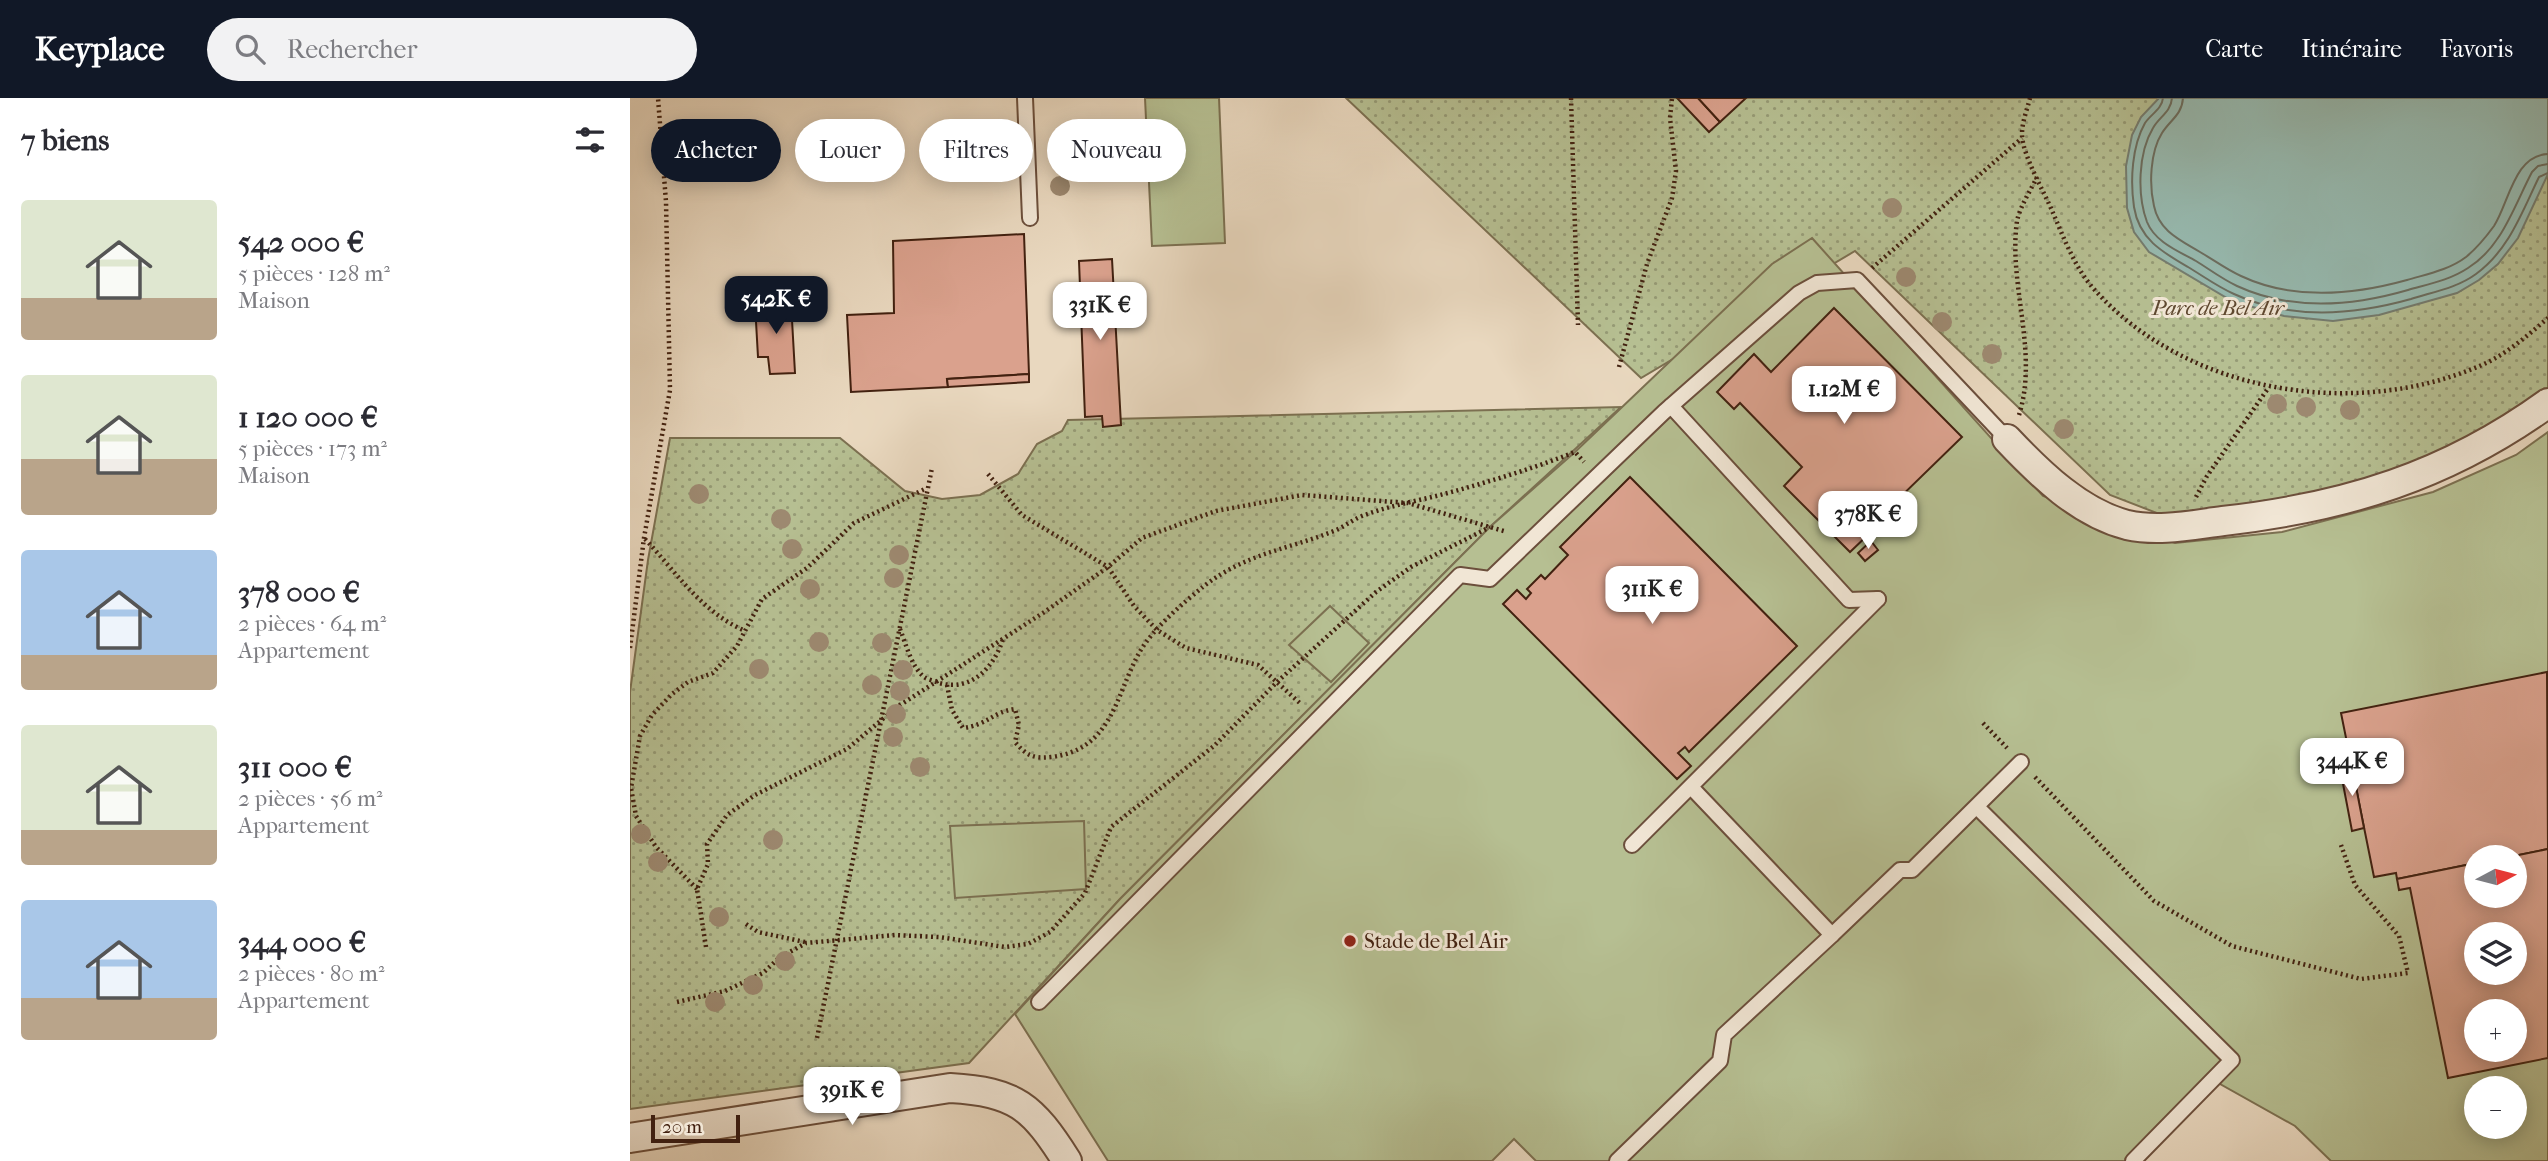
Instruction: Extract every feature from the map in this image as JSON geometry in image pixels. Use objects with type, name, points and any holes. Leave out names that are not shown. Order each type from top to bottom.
[{"type":"street","points":[[2007,439],[2071,497],[2100,515],[2127,524],[2156,529],[2306,509],[2355,499],[2398,485],[2478,449],[2548,402]]},
{"type":"street","points":[[630,1138],[950,1088],[984,1090],[1013,1099],[1037,1118],[1067,1161]]},
{"type":"lane","points":[[1025,98],[1030,218]]},
{"type":"lane","points":[[1039,1002],[1460,575],[1490,579],[1671,406],[1799,293],[1817,282],[1857,280],[2007,439]]},
{"type":"lane","points":[[1632,845],[1692,788],[1878,599],[1849,600],[1671,406]]},
{"type":"lane","points":[[1617,1161],[1720,1060],[1724,1035],[1900,870],[1912,870],[2021,762]]},
{"type":"lane","points":[[1692,788],[1832,936]]},
{"type":"lane","points":[[1977,807],[2232,1060],[2133,1161]]},
{"type":"path","points":[[630,648],[644,538],[670,390],[666,202],[658,98]]},
{"type":"path","points":[[1571,98],[1578,325]]},
{"type":"path","points":[[1619,367],[1647,264],[1672,198],[1676,172],[1670,118],[1672,98]]},
{"type":"path","points":[[2030,98],[2022,138],[2071,255],[2092,286],[2138,331],[2179,354],[2269,387],[2356,393],[2442,380],[2485,363],[2516,345],[2548,317]]},
{"type":"path","points":[[1857,280],[2022,138]]},
{"type":"path","points":[[2007,439],[2021,407],[2024,385],[2016,277],[2018,218],[2037,176]]},
{"type":"path","points":[[2188,525],[2195,500],[2207,476],[2269,387]]},
{"type":"path","points":[[947,685],[952,710],[964,728],[981,726],[999,711],[1015,709],[1019,725],[1015,742],[1026,755],[1039,758],[1057,756],[1079,748],[1100,733],[1114,711],[1138,654],[1157,630],[1204,586],[1249,557],[1408,503],[1518,474],[1575,453],[1597,476]]},
{"type":"path","points":[[817,1038],[839,939],[879,720],[932,468]]},
{"type":"path","points":[[988,474],[1022,515],[1108,568],[1134,606],[1157,630],[1186,648],[1258,664],[1318,721]]},
{"type":"path","points":[[698,889],[656,847],[636,816],[631,774],[640,736],[652,715],[688,682],[713,673],[737,646],[743,630],[762,599],[807,568],[853,523],[928,488]]},
{"type":"path","points":[[706,947],[698,889],[708,864],[707,845],[727,815],[755,795],[847,750],[879,720],[1108,568],[1142,538],[1216,511],[1302,495],[1359,497],[1408,503],[1503,530],[1524,546]]},
{"type":"path","points":[[746,924],[758,932],[806,943],[839,939],[928,937],[1005,947],[1028,944],[1050,933],[1084,893],[1111,827],[1214,746],[1277,682],[1402,573],[1491,526]]},
{"type":"path","points":[[644,538],[703,606],[725,622],[743,630]]},
{"type":"path","points":[[900,628],[912,660],[925,679],[947,685],[968,682],[987,671],[1003,639]]},
{"type":"path","points":[[1983,723],[2154,901],[2232,946],[2361,979],[2408,973],[2399,936],[2355,885],[2342,845]]},
{"type":"path","points":[[677,1002],[725,990],[763,973],[779,958],[806,943]]},
{"type":"green space","points":[[1145,98],[1219,98],[1225,243],[1152,246],[1149,182],[1186,182],[1186,119],[1146,119]]},
{"type":"green space","name":"Parc de Bel Air","points":[[1346,98],[2548,98],[2548,402],[2350,500],[2188,525],[2110,495],[1855,251],[1641,378]]},
{"type":"green space","points":[[1812,238],[2043,496],[2175,543],[2282,532],[2433,492],[2516,455],[2548,432],[2548,1161],[2331,1161],[2295,1126],[2211,1079],[2131,1161],[1536,1161],[1514,1139],[1492,1161],[1108,1161],[1015,1014],[1120,899],[1491,526],[1575,452],[1772,264]]},
{"type":"green space","points":[[1621,407],[1491,526],[1120,899],[969,1063],[630,1109],[630,692],[648,560],[670,438],[840,438],[905,491],[942,499],[980,495],[1018,474],[1037,444],[1062,431],[1068,420]]},
{"type":"green space","points":[[1330,606],[1369,643],[1331,682],[1289,645]]},
{"type":"green space","points":[[1084,821],[1086,889],[955,898],[950,826]]},
{"type":"water","points":[[2159,98],[2548,98],[2548,174],[2518,238],[2498,264],[2457,293],[2379,315],[2333,321],[2284,316],[2232,301],[2149,252],[2134,232],[2127,208],[2126,166],[2132,135],[2141,117]]},
{"type":"building","points":[[1677,98],[1698,98],[1720,122],[1709,132]]},
{"type":"building","points":[[1698,98],[1746,98],[1720,122]]},
{"type":"building","points":[[1024,234],[1029,374],[947,379],[948,387],[851,392],[847,315],[894,313],[893,241]]},
{"type":"building","points":[[1112,259],[1121,425],[1103,427],[1102,416],[1085,417],[1079,261]]},
{"type":"building","points":[[791,302],[795,373],[770,374],[768,357],[758,357],[755,304]]},
{"type":"building","points":[[1834,308],[1962,437],[1889,508],[1892,512],[1850,552],[1784,486],[1802,467],[1740,403],[1734,409],[1717,392],[1754,354],[1771,372]]},
{"type":"building","points":[[1029,374],[1029,382],[948,387],[947,379]]},
{"type":"building","points":[[1630,477],[1797,646],[1689,752],[1685,747],[1678,753],[1691,766],[1677,779],[1503,604],[1517,590],[1526,599],[1531,593],[1527,589],[1541,575],[1545,579],[1568,555],[1560,547]]},
{"type":"building","points":[[1871,541],[1878,550],[1865,561],[1858,553]]},
{"type":"building","points":[[2547,672],[2548,849],[2527,853],[2527,845],[2464,845],[2464,865],[2397,879],[2396,873],[2374,877],[2341,713]]},
{"type":"building","points":[[2352,766],[2364,828],[2352,831],[2340,768]]},
{"type":"building","points":[[2548,849],[2548,1058],[2448,1078],[2410,888],[2399,890],[2397,879],[2464,865],[2464,908],[2527,908],[2527,853]]},
{"type":"place","name":"Stade de Bel Air","points":[[1350,941]]}]
